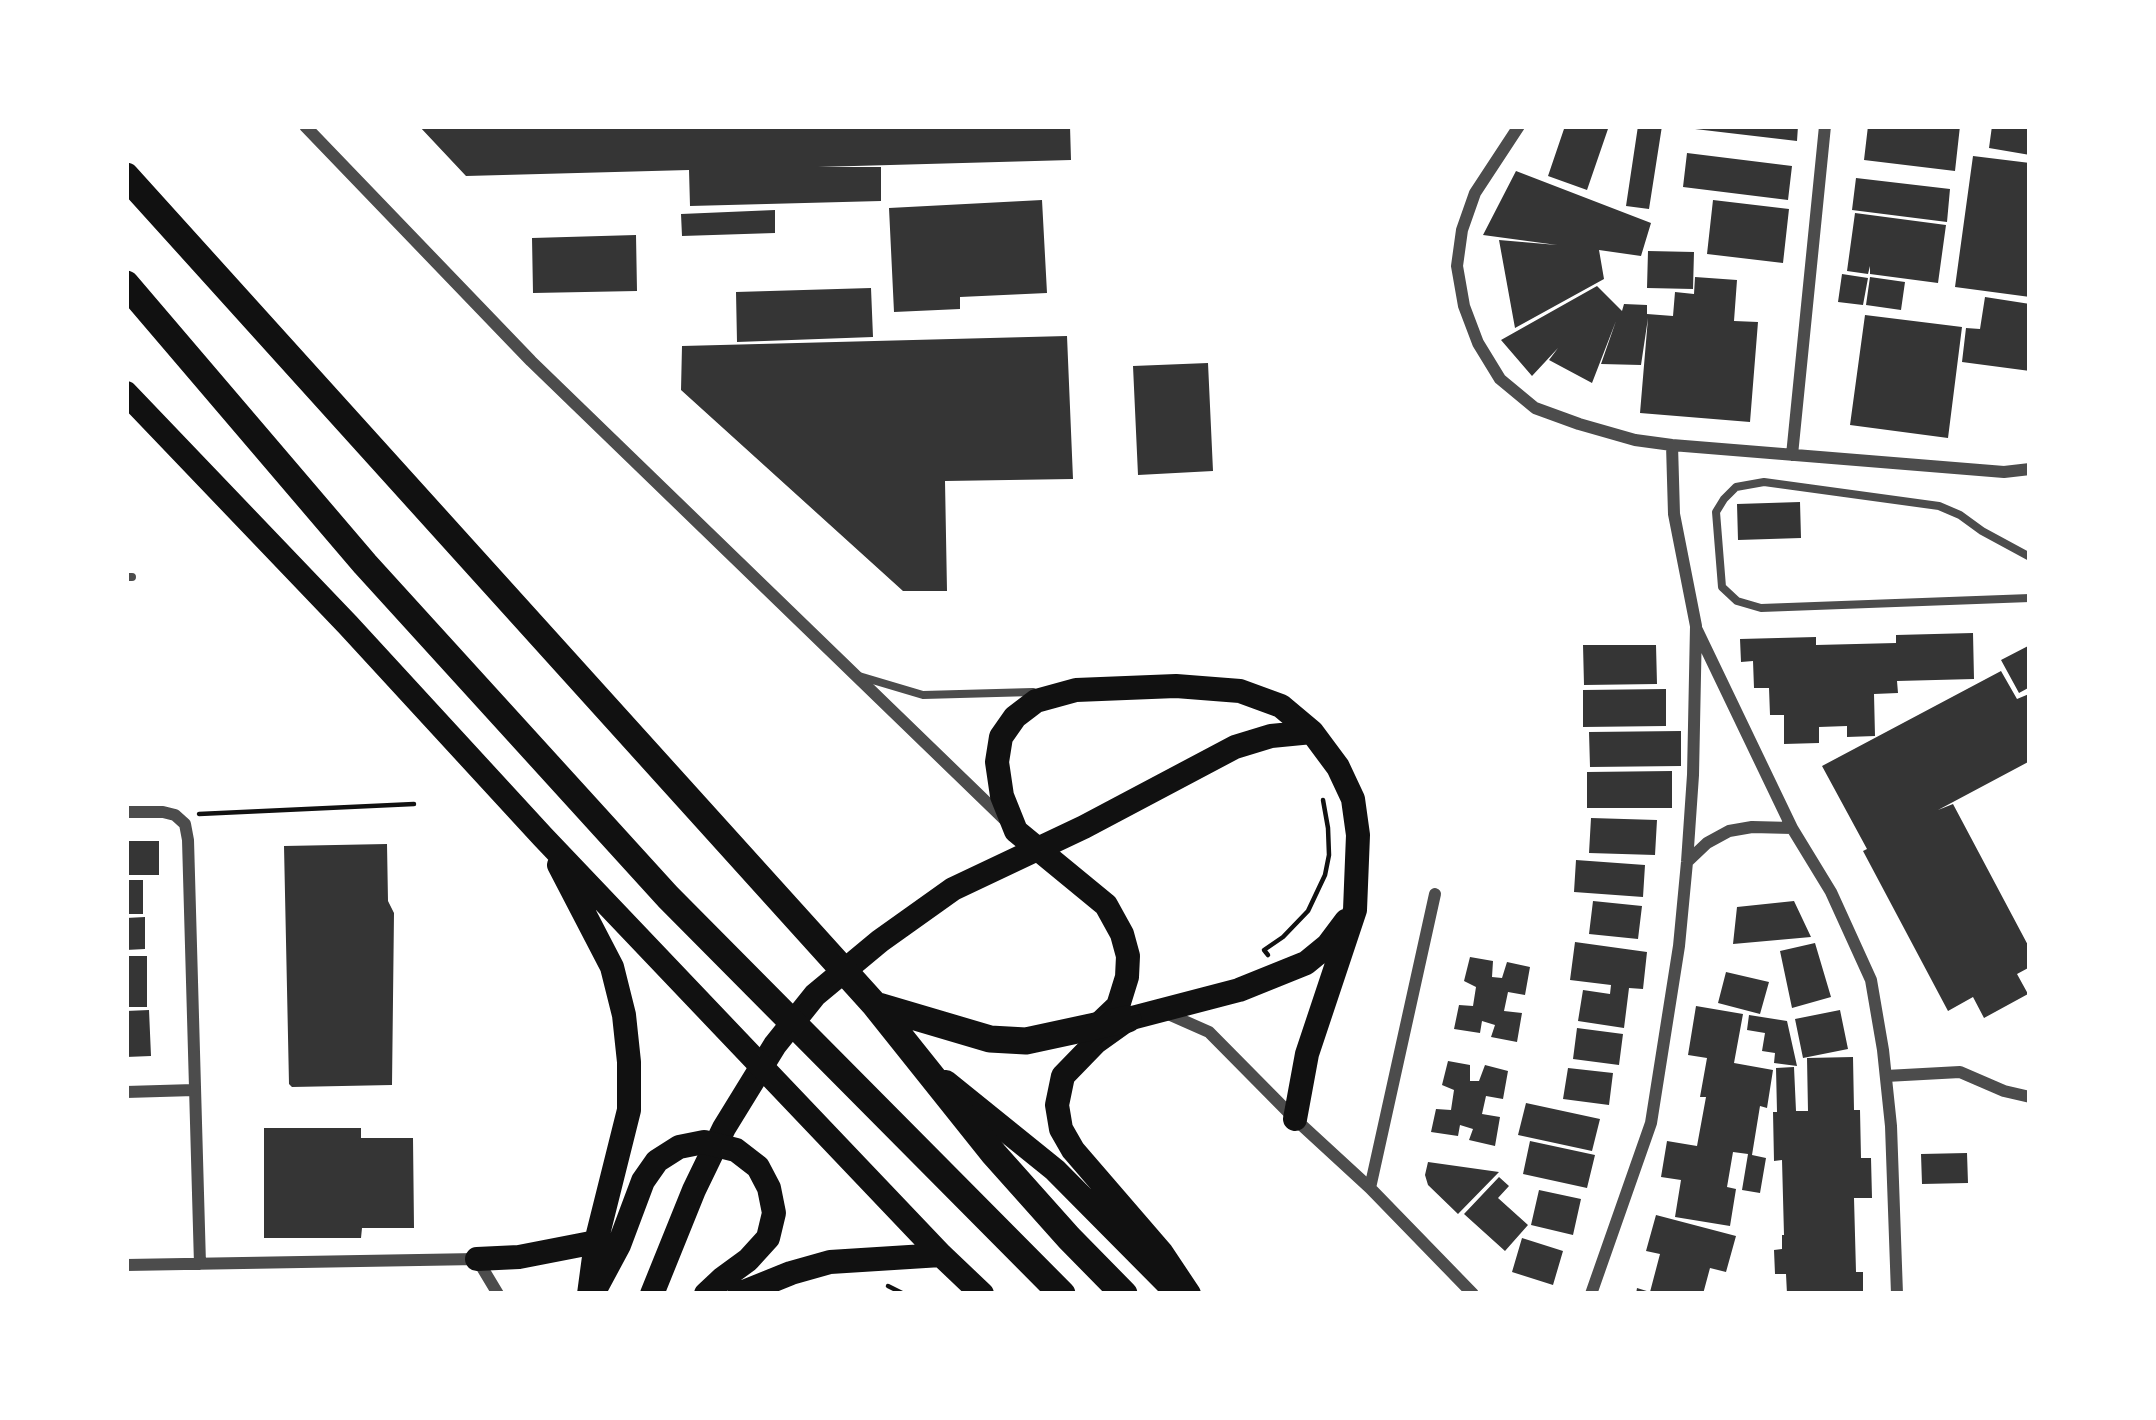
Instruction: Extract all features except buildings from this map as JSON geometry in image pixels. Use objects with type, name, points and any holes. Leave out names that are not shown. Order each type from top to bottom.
[{"type":"highway","points":[[126,176],[875,1005],[1009,1171],[1124,1294]]},
{"type":"highway","points":[[126,284],[365,564],[668,897],[1062,1294]]},
{"type":"highway","points":[[875,1005],[991,1040],[1026,1041],[1128,1019]]},
{"type":"main road","points":[[126,393],[982,1294]]},
{"type":"main road","points":[[1096,1027],[1118,1006],[1127,977],[1122,934],[1106,904],[1016,831],[1002,796],[997,762],[1001,737],[1015,717],[1036,701],[1076,690],[1176,686],[1240,691],[1281,706],[1312,732],[1338,767],[1353,799],[1358,835],[1355,910],[1307,1054],[1295,1119]]},
{"type":"main road","points":[[652,1294],[724,1128],[775,1045],[815,995],[953,889],[1235,747],[1271,736],[1312,732]]},
{"type":"main road","points":[[543,837],[612,967],[629,1062],[628,1110],[596,1242],[591,1294]]},
{"type":"main road","points":[[1189,1294],[1161,1252],[1072,1150],[1060,1129],[1057,1105],[1063,1076],[1096,1042],[1128,1019],[1238,990],[1306,963],[1328,945],[1355,910]]},
{"type":"main road","points":[[923,1064],[1055,1170],[1179,1294]]},
{"type":"main road","points":[[591,1294],[619,1245],[643,1181],[657,1161],[679,1147],[704,1142],[736,1150],[758,1167],[770,1188],[774,1213],[768,1238],[748,1261],[706,1294]]},
{"type":"main road","points":[[477,1259],[519,1257],[596,1242]]},
{"type":"main road","points":[[740,1294],[830,1262],[941,1255]]},
{"type":"street","points":[[305,126],[531,361],[1016,831]]},
{"type":"street","points":[[1519,126],[1475,193],[1462,230],[1457,266],[1463,306],[1478,343],[1500,380],[1535,408],[1635,440],[1672,445],[2004,472],[2030,469]]},
{"type":"street","points":[[1792,455],[1825,126]]},
{"type":"street","points":[[1591,1294],[1651,1123],[1679,946],[1693,775],[1696,626],[1674,514],[1672,445]]},
{"type":"street","points":[[1696,626],[1871,980],[1891,1126],[1897,1294]]},
{"type":"street","points":[[126,812],[175,814],[184,824],[188,841],[200,1264]]},
{"type":"street","points":[[1687,862],[1729,831],[1792,828]]},
{"type":"street","points":[[1370,1188],[1435,894]]},
{"type":"street","points":[[1161,1011],[1210,1032],[1473,1294]]},
{"type":"street","points":[[1886,1076],[1960,1072],[2030,1097]]},
{"type":"street","points":[[126,1091],[194,1090]]},
{"type":"street","points":[[126,1264],[477,1259],[498,1294]]},
{"type":"lane","points":[[2030,557],[1939,506],[1764,482],[1736,487],[1716,512],[1722,587],[1737,601],[1761,608],[2030,598]]},
{"type":"lane","points":[[852,674],[923,695],[1076,690]]},
{"type":"path","points":[[1281,974],[1264,950],[1283,938],[1308,911],[1324,875],[1328,828],[1319,790]]},
{"type":"path","points":[[175,814],[414,804]]}]
